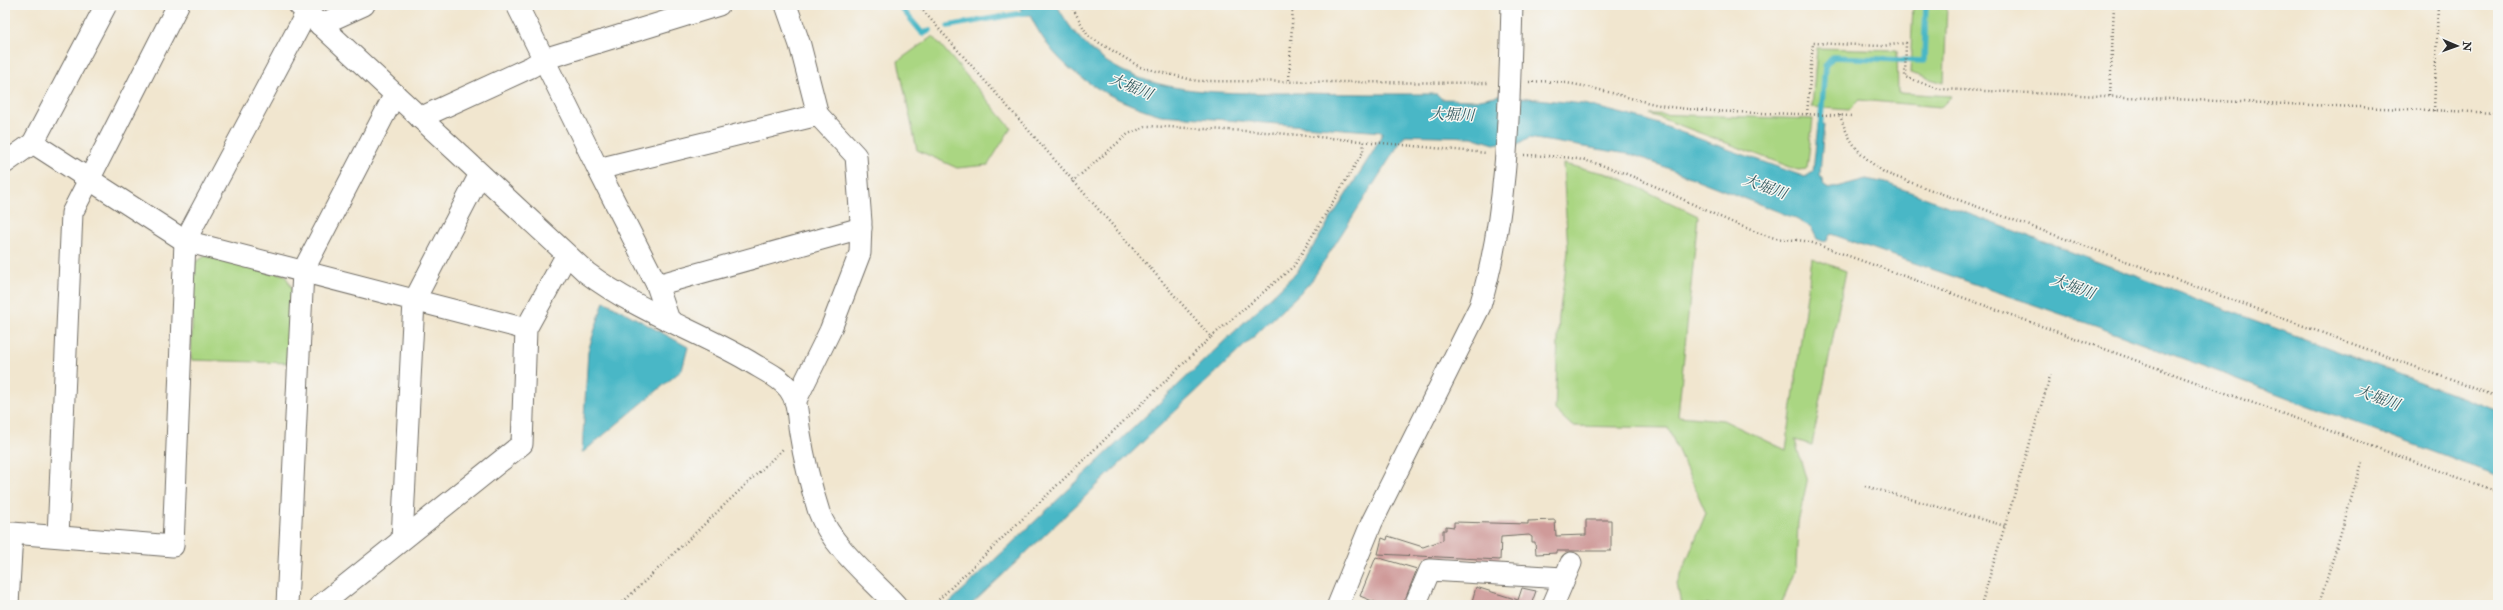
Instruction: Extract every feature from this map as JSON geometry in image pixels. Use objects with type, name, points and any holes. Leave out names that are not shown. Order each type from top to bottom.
[{"type":"street","points":[[5,163],[33,143],[106,5]]},
{"type":"street","points":[[58,536],[72,213],[178,5]]},
{"type":"street","points":[[308,14],[364,5]]},
{"type":"street","points":[[517,5],[657,284],[669,320]]},
{"type":"street","points":[[420,118],[531,67],[544,59],[719,5]]},
{"type":"street","points":[[786,5],[800,45],[818,115],[856,156],[861,228],[860,253],[830,331],[796,400]]},
{"type":"street","points":[[1338,605],[1372,522],[1480,306],[1490,273],[1501,212],[1506,151],[1512,5]]},
{"type":"street","points":[[308,14],[566,256],[603,285],[669,320],[719,344],[776,378],[789,389],[796,400],[800,433],[819,513],[830,535],[896,605]]},
{"type":"street","points":[[8,605],[9,533],[174,546],[185,241],[308,14]]},
{"type":"street","points":[[288,605],[303,271],[395,94]]},
{"type":"street","points":[[598,169],[818,115]]},
{"type":"street","points":[[33,143],[185,241],[414,301],[526,328]]},
{"type":"street","points":[[402,539],[414,301],[480,174]]},
{"type":"street","points":[[657,284],[861,228]]},
{"type":"street","points":[[321,605],[522,444],[526,328],[566,256]]},
{"type":"street","points":[[1415,605],[1430,570],[1567,571],[1553,605]]},
{"type":"path","points":[[918,5],[1072,182],[1211,337]]},
{"type":"path","points":[[1070,5],[1088,36],[1140,67],[1197,81],[1289,80],[1509,88],[1542,80],[1577,84],[1677,108],[1854,116]]},
{"type":"path","points":[[1289,80],[1292,5]]},
{"type":"path","points":[[2110,96],[2114,5]]},
{"type":"path","points":[[2434,110],[2438,5]]},
{"type":"path","points":[[1807,114],[1813,43],[1882,46],[1906,43],[1907,51],[1905,76],[1939,89],[2498,113]]},
{"type":"path","points":[[1840,115],[1846,135],[1862,157],[1885,173],[2498,397]]},
{"type":"path","points":[[1072,182],[1128,134],[1148,126],[1266,132],[1401,146],[1506,151],[1590,162],[1629,175],[1766,236],[1802,239],[2498,492]]},
{"type":"path","points":[[933,605],[1211,337],[1294,266],[1363,152],[1364,142]]},
{"type":"path","points":[[1981,605],[2051,373]]},
{"type":"path","points":[[620,605],[800,433]]},
{"type":"path","points":[[2319,605],[2362,462]]},
{"type":"path","points":[[1865,486],[2005,526]]},
{"type":"green space","points":[[1913,5],[1947,5],[1944,83],[1910,73]]},
{"type":"green space","points":[[933,36],[1011,128],[988,165],[957,168],[917,150],[898,61]]},
{"type":"green space","points":[[1817,48],[1897,50],[1898,93],[1952,96],[1941,107],[1859,100],[1849,110],[1812,107]]},
{"type":"green space","points":[[1650,114],[1813,119],[1807,169],[1798,170]]},
{"type":"green space","points":[[1563,164],[1613,175],[1698,216],[1678,416],[1723,420],[1786,450],[1812,258],[1846,271],[1812,445],[1795,440],[1807,482],[1798,523],[1796,568],[1781,605],[1681,605],[1677,584],[1706,513],[1668,428],[1572,426],[1555,410],[1559,316],[1568,252]]},
{"type":"green space","points":[[205,256],[285,275],[293,290],[291,363],[191,360],[194,263]]},
{"type":"water","name":"大堀川","points":[[1025,5],[1057,5],[1077,35],[1101,58],[1129,74],[1159,84],[1191,90],[1258,93],[1437,94],[1442,99],[1475,100],[1500,95],[1583,104],[1647,120],[1805,177],[1813,172],[1818,124],[1824,124],[1820,174],[1824,186],[1829,189],[1866,179],[1886,183],[2498,411],[2498,476],[2098,327],[1831,234],[1825,242],[1817,239],[1811,227],[1792,217],[1634,155],[1529,138],[1516,146],[1514,140],[1494,144],[1472,137],[1405,135],[1312,280],[1304,289],[971,605],[947,605],[1297,272],[1374,150],[1383,132],[1161,115],[1140,108],[1101,90],[1067,66],[1040,34],[1030,15],[1024,15],[1020,8],[1026,7]]},
{"type":"water","points":[[604,301],[688,347],[682,370],[582,453],[588,351]]},
{"type":"building","points":[[1555,520],[1556,536],[1586,535],[1586,520],[1611,520],[1611,551],[1556,551],[1556,553],[1536,554],[1535,542],[1532,542],[1532,537],[1529,535],[1501,537],[1500,560],[1378,554],[1382,538],[1387,540],[1388,536],[1423,547],[1443,540],[1443,530],[1446,530],[1446,526],[1454,527],[1454,522],[1528,524],[1528,521]]},
{"type":"building","points":[[1376,557],[1417,569],[1403,605],[1382,605],[1360,596]]},
{"type":"building","points":[[1476,587],[1518,600],[1522,588],[1536,591],[1531,605],[1471,605]]},
{"type":"waterway","points":[[899,5],[923,34],[930,30]]},
{"type":"waterway","points":[[1820,131],[1825,66],[1833,57],[1924,61],[1926,5]]},
{"type":"waterway","points":[[948,26],[1029,12]]}]
